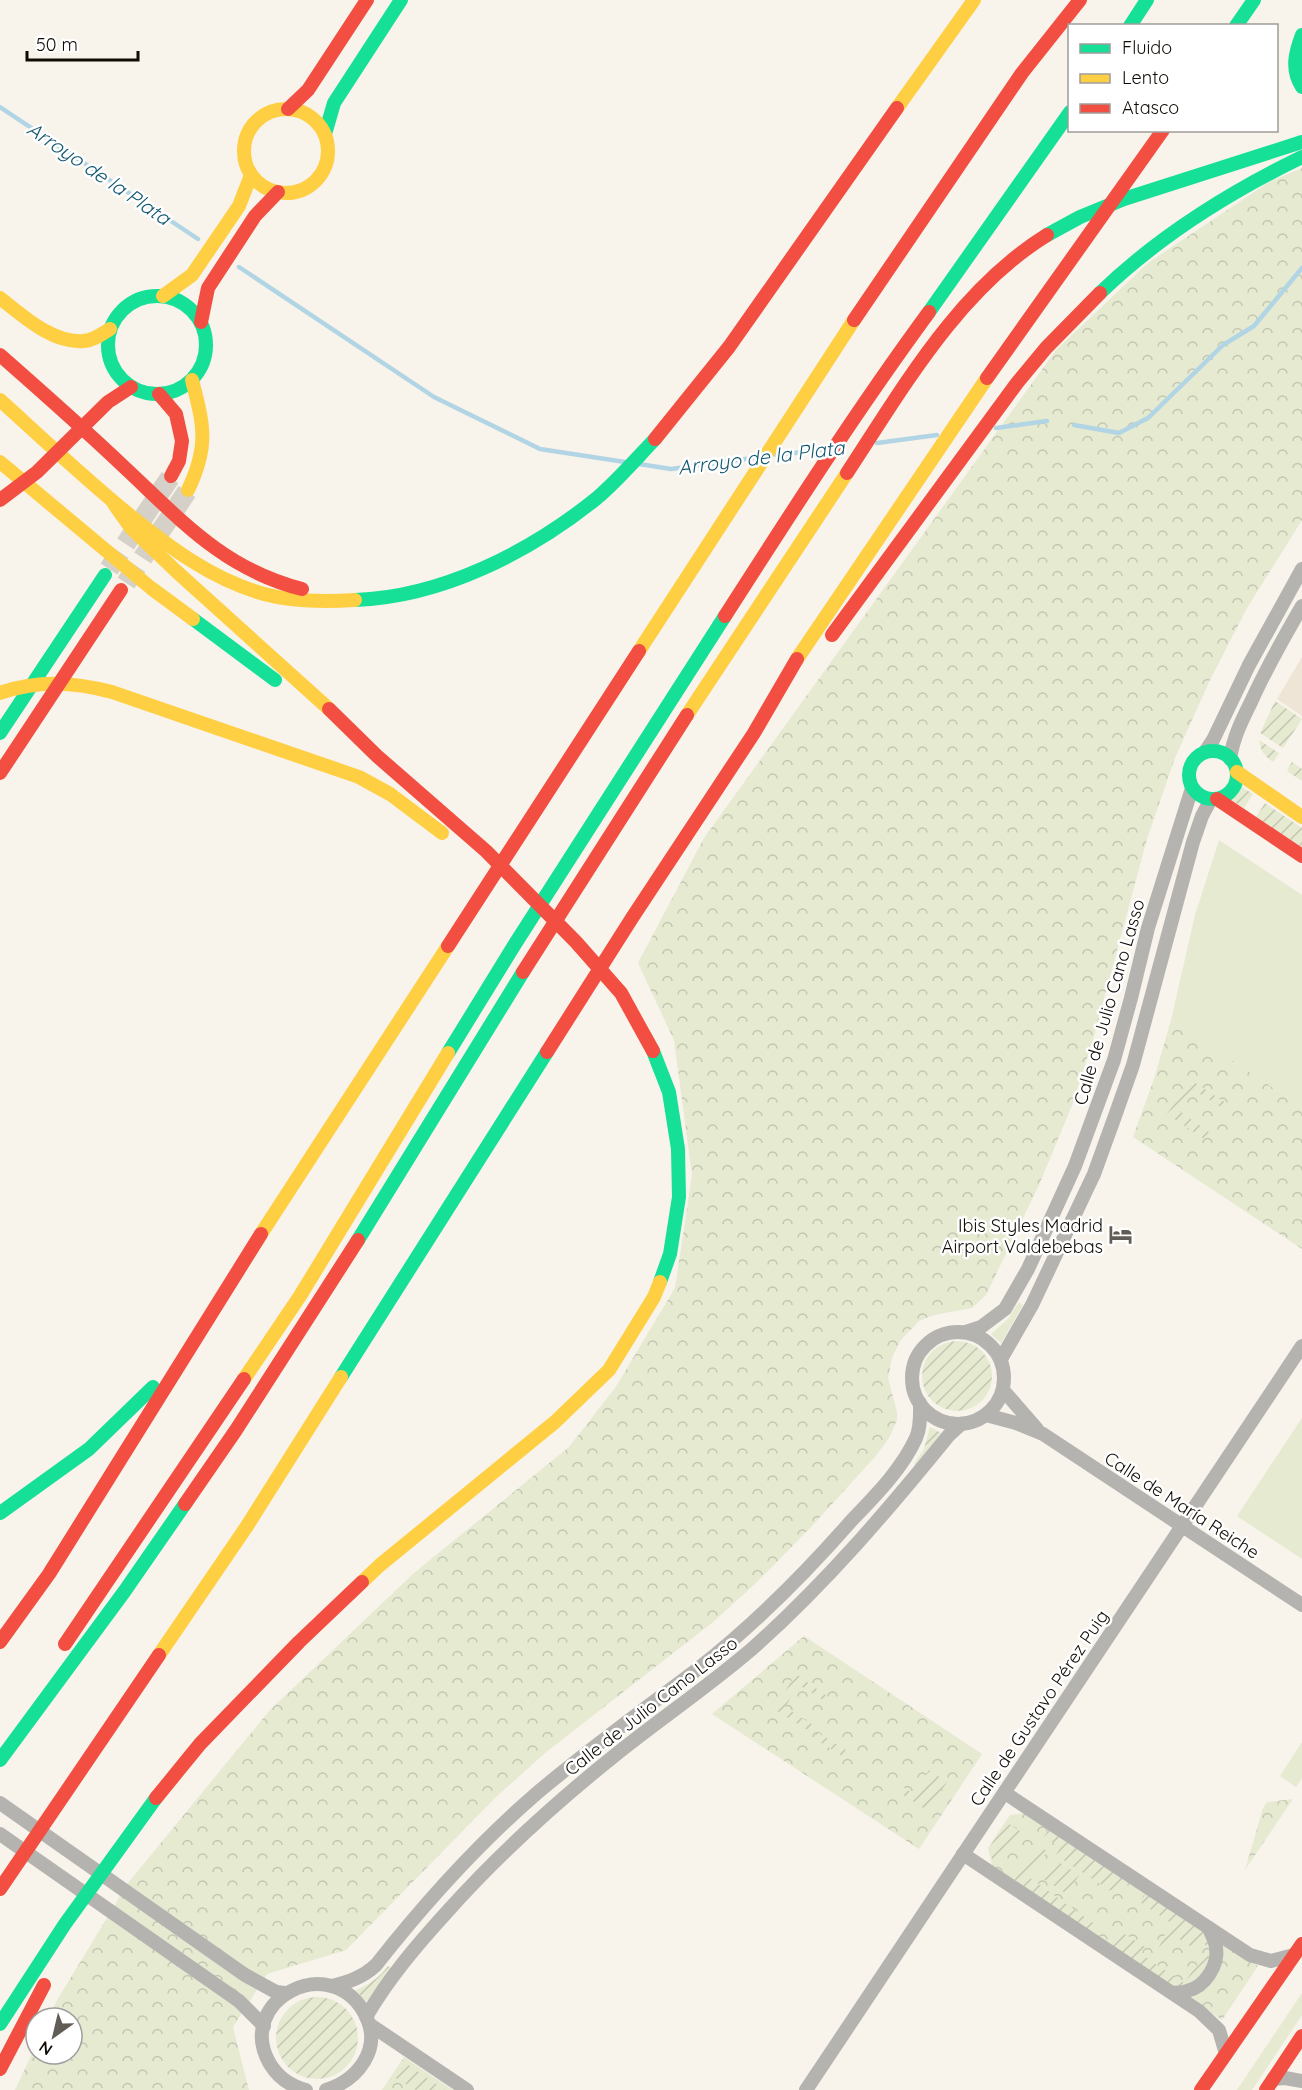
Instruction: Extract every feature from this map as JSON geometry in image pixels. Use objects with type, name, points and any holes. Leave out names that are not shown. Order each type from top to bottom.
[{"type":"main road","points":[[288,109],[308,90],[367,0]]},
{"type":"main road","points":[[325,134],[334,103],[401,0]]},
{"type":"main road","points":[[0,400],[111,501],[179,553],[210,573],[250,589],[280,598],[321,603],[404,595],[440,586],[475,572],[531,542],[596,498],[645,450],[691,396],[742,329],[974,0]]},
{"type":"main road","points":[[1022,73],[1063,0]]},
{"type":"main road","points":[[0,1642],[49,1574],[225,1290],[833,351],[1022,73],[1080,0]]},
{"type":"main road","points":[[1131,24],[1147,0]]},
{"type":"main road","points":[[1237,24],[1254,0]]},
{"type":"main road","points":[[1302,35],[1294,69],[1302,87]]},
{"type":"main road","points":[[288,109],[310,116],[325,134],[329,152],[324,171],[312,185],[295,192],[278,192],[263,186],[251,175],[245,160],[245,142],[252,126],[265,114],[288,109]]},
{"type":"main road","points":[[59,1653],[300,1296],[515,944],[784,523],[891,364],[960,270],[1068,115]]},
{"type":"main road","points":[[0,1889],[247,1526],[632,918],[754,734],[768,706],[824,617],[983,384],[1162,132]]},
{"type":"main road","points":[[0,1760],[124,1592],[236,1430],[415,1150],[531,960],[822,510],[910,378],[960,313],[1016,256],[1063,224],[1126,197],[1302,142]]},
{"type":"main road","points":[[823,647],[1017,382],[1098,294],[1130,265],[1219,201],[1302,157]]},
{"type":"main road","points":[[163,296],[192,275],[239,206],[251,175]]},
{"type":"main road","points":[[201,322],[185,304],[163,296],[141,298],[122,310],[110,329],[107,345],[110,360],[118,375],[131,387],[145,392],[159,394],[177,390],[192,380],[203,362],[206,342],[201,322],[208,288],[255,216],[278,192]]},
{"type":"main road","points":[[0,298],[21,315],[59,336],[82,341],[110,329]]},
{"type":"main road","points":[[0,355],[214,548],[256,575],[285,586],[373,599]]},
{"type":"main road","points":[[188,490],[199,467],[204,444],[192,380]]},
{"type":"main road","points":[[0,500],[37,472],[108,402],[131,387]]},
{"type":"main road","points":[[159,394],[176,414],[183,441],[179,461],[171,476]]},
{"type":"main road","points":[[0,462],[151,588],[377,756],[486,850],[576,942],[621,993],[651,1045],[669,1092],[678,1149],[679,1197],[670,1254],[654,1297],[609,1370],[555,1422],[380,1565],[298,1642],[200,1744],[160,1793],[65,1924],[0,2024]]},
{"type":"main road","points":[[111,501],[130,528],[337,716],[377,756]]},
{"type":"main road","points":[[0,733],[105,575]]},
{"type":"main road","points":[[0,773],[121,590]]},
{"type":"main road","points":[[754,734],[771,716],[810,664]]},
{"type":"main road","points":[[0,693],[46,682],[87,685],[359,777],[390,794],[478,861],[521,888]]},
{"type":"main road","points":[[1302,817],[1237,772],[1230,759],[1219,752],[1205,752],[1190,767],[1192,788],[1197,794],[1214,799],[1302,856]]},
{"type":"main road","points":[[1214,799],[1230,792],[1237,772]]},
{"type":"main road","points":[[0,1513],[89,1449],[150,1391],[225,1290]]},
{"type":"main road","points":[[0,2069],[75,1930],[204,1747],[245,1698]]},
{"type":"main road","points":[[0,1738],[27,1701]]},
{"type":"main road","points":[[1201,2090],[1298,1950]]},
{"type":"main road","points":[[1270,2085],[1302,2036]]},
{"type":"street","points":[[1205,752],[1302,569]]},
{"type":"street","points":[[1230,759],[1240,725],[1261,680],[1302,606]]},
{"type":"street","name":"Calle de Julio Cano Lasso","points":[[966,1332],[981,1327],[1005,1309],[1028,1269],[1075,1166],[1114,1060],[1148,928],[1192,788]]},
{"type":"street","name":"Calle de Julio Cano Lasso","points":[[1001,1359],[1032,1305],[1094,1174],[1133,1065],[1193,842],[1202,816],[1214,799]]},
{"type":"street","points":[[951,1332],[966,1332],[980,1337],[1001,1359],[1004,1374],[1003,1390],[996,1404],[986,1415],[974,1421],[961,1424],[945,1421],[931,1414],[920,1402],[914,1389],[912,1374],[916,1359],[925,1346],[936,1337],[951,1332]]},
{"type":"street","name":"Calle de Gustavo Pérez Puig","points":[[806,2090],[1302,1346]]},
{"type":"street","name":"Calle de María Reiche","points":[[1003,1390],[1043,1434]]},
{"type":"street","name":"Calle de Julio Cano Lasso","points":[[285,1994],[298,1987],[315,1984],[332,1986],[348,1982],[365,1974],[376,1965],[492,1834],[538,1792],[696,1670],[779,1599],[899,1466],[917,1437],[920,1402]]},
{"type":"street","name":"Calle de María Reiche","points":[[986,1415],[1017,1423],[1043,1434],[1302,1605]]},
{"type":"street","name":"Calle de Julio Cano Lasso","points":[[367,2021],[381,1991],[400,1967],[457,1900],[506,1849],[614,1756],[708,1685],[785,1618],[834,1571],[915,1479],[949,1435],[961,1424]]},
{"type":"street","points":[[1005,1792],[1250,1955],[1262,1960],[1278,1960],[1298,1950]]},
{"type":"street","points":[[0,1803],[253,1980],[285,1994]]},
{"type":"street","points":[[0,1834],[239,2001],[264,2026]]},
{"type":"street","points":[[963,1854],[1173,1993],[1211,2021],[1223,2038],[1226,2054]]},
{"type":"street","points":[[1173,1993],[1188,1991],[1200,1986],[1213,1968],[1216,1946],[1209,1928]]},
{"type":"street","points":[[327,2090],[341,2086],[356,2075],[366,2060],[370,2042],[367,2021],[358,2004],[346,1993],[332,1986]]},
{"type":"street","points":[[285,1994],[272,2007],[264,2026],[264,2046],[267,2058],[278,2074],[289,2084],[306,2090]]},
{"type":"street","points":[[367,2021],[467,2090]]},
{"type":"street","points":[[278,2074],[278,2090]]},
{"type":"street","points":[[1270,2085],[1285,2078],[1302,2081]]},
{"type":"shaded area","points":[[1302,657],[1302,716],[1277,699]]},
{"type":"green space","points":[[1302,168],[1302,520],[1247,608],[1209,682],[1175,758],[1147,839],[1094,1036],[1073,1103],[1039,1185],[986,1295],[972,1308],[934,1315],[919,1321],[900,1341],[892,1358],[888,1378],[897,1412],[897,1420],[889,1438],[875,1457],[811,1527],[755,1584],[713,1622],[545,1753],[496,1797],[346,1950],[267,1974],[233,2027],[249,2090],[15,2090],[26,2066],[84,2066],[84,2006],[54,2006],[56,2002],[128,1883],[270,1710],[414,1573],[569,1447],[615,1388],[675,1288],[692,1175],[674,1040],[638,963],[704,838],[1056,350],[1148,263],[1269,182]]},
{"type":"green space","points":[[1275,701],[1302,719],[1283,748],[1260,733]]},
{"type":"green space","points":[[1259,740],[1279,753],[1273,762],[1263,753]]},
{"type":"green space","points":[[1292,762],[1302,769],[1302,781],[1287,771]]},
{"type":"green space","points":[[1239,785],[1253,794],[1244,808],[1230,799]]},
{"type":"green space","points":[[1265,803],[1302,828],[1302,847],[1256,817]]},
{"type":"green space","points":[[1219,840],[1302,895],[1302,1107],[1171,1020],[1195,915]]},
{"type":"green space","points":[[1171,1020],[1302,1107],[1302,1249],[1133,1137],[1154,1079]]},
{"type":"green space","points":[[1191,1080],[1226,1103],[1222,1108],[1194,1090],[1179,1111],[1209,1132],[1204,1139],[1167,1114]]},
{"type":"green space","points":[[1019,1302],[1023,1305],[1001,1343],[991,1334],[1008,1319]]},
{"type":"green space","points":[[950,1341],[964,1341],[977,1346],[987,1356],[992,1376],[987,1396],[977,1406],[964,1411],[950,1411],[937,1406],[927,1396],[922,1383],[922,1369],[927,1356],[937,1346]]},
{"type":"green space","points":[[1302,1418],[1302,1559],[1237,1516]]},
{"type":"green space","points":[[930,1427],[941,1433],[916,1466],[914,1464],[924,1449]]},
{"type":"green space","points":[[804,1636],[982,1754],[919,1849],[712,1714]]},
{"type":"green space","points":[[796,1674],[831,1699],[828,1703],[799,1685],[785,1707],[813,1725],[809,1731],[774,1709]]},
{"type":"green space","points":[[817,1732],[846,1750],[842,1756],[814,1738]]},
{"type":"green space","points":[[1302,1742],[1302,1778],[1296,1787],[1280,1776]]},
{"type":"green space","points":[[929,1770],[947,1782],[928,1811],[900,1793],[903,1787],[914,1794]]},
{"type":"green space","points":[[1293,1799],[1245,1870],[1263,1808],[1267,1802]]},
{"type":"green space","points":[[1027,1813],[1258,1966],[1222,2020],[993,1869],[988,1848],[1010,1815]]},
{"type":"green space","points":[[1006,1822],[1020,1831],[995,1870],[989,1848]]},
{"type":"green space","points":[[1049,1829],[1129,1881],[1123,1891],[1118,1888],[1114,1893],[1056,1855],[1060,1848],[1044,1837]]},
{"type":"green space","points":[[1038,1845],[1047,1851],[1030,1878],[1096,1925],[1091,1933],[1013,1882]]},
{"type":"green space","points":[[1054,1859],[1079,1875],[1067,1894],[1042,1878]]},
{"type":"green space","points":[[1146,1893],[1217,1940],[1212,1949],[1201,1942],[1196,1950],[1175,1936],[1162,1957],[1156,1953],[1171,1923],[1140,1902]]},
{"type":"green space","points":[[1120,1931],[1145,1947],[1141,1954],[1184,1983],[1205,1954],[1213,1959],[1204,1977],[1178,1988],[1167,1985],[1109,1947]]},
{"type":"green space","points":[[388,1966],[391,1968],[366,2002],[356,1990],[374,1980]]},
{"type":"green space","points":[[1302,1993],[1302,2015],[1252,2090],[1237,2090]]},
{"type":"green space","points":[[317,1997],[333,2000],[346,2009],[355,2022],[358,2038],[355,2054],[346,2067],[333,2076],[317,2079],[301,2076],[288,2067],[279,2054],[276,2038],[279,2022],[288,2009],[301,2000]]},
{"type":"green space","points":[[404,2057],[453,2090],[382,2090]]},
{"type":"green space","points":[[404,2062],[445,2090],[416,2090],[394,2077]]},
{"type":"waterway","name":"Arroyo de la Plata","points":[[0,107],[198,239]]},
{"type":"waterway","name":"Arroyo de la Plata","points":[[239,267],[434,397],[540,449],[625,462]]},
{"type":"waterway","name":"Arroyo de la Plata","points":[[1074,425],[1119,433],[1148,418],[1223,345],[1254,326],[1302,268]]},
{"type":"waterway","name":"Arroyo de la Plata","points":[[996,428],[1047,421]]},
{"type":"waterway","name":"Arroyo de la Plata","points":[[877,443],[937,435]]},
{"type":"waterway","name":"Arroyo de la Plata","points":[[776,455],[821,450]]},
{"type":"waterway","name":"Arroyo de la Plata","points":[[639,464],[671,469],[753,458]]},
{"type":"tunnel","points":[[109,569],[171,476]]},
{"type":"tunnel","points":[[126,583],[188,490]]},
{"type":"traffic: fast","points":[[325,134],[334,103],[401,0]]},
{"type":"traffic: fast","points":[[1131,24],[1147,0]]},
{"type":"traffic: fast","points":[[1237,24],[1254,0]]},
{"type":"traffic: fast","points":[[1302,35],[1295,61],[1296,74],[1302,87]]},
{"type":"traffic: fast","points":[[929,312],[1068,115]]},
{"type":"traffic: fast","points":[[1047,235],[1080,217],[1124,199],[1302,142]]},
{"type":"traffic: fast","points":[[1100,293],[1146,253],[1195,217],[1248,185],[1302,157]]},
{"type":"traffic: fast","points":[[157,296],[176,300],[191,311],[202,326],[206,345],[202,364],[191,379],[176,390],[157,394],[138,390],[123,379],[112,364],[108,345],[112,326],[123,311],[138,300],[157,296]]},
{"type":"traffic: fast","points":[[355,600],[388,597],[452,581],[514,553],[571,518],[597,498],[655,439]]},
{"type":"traffic: fast","points":[[0,733],[105,575]]},
{"type":"traffic: fast","points":[[448,1053],[725,616]]},
{"type":"traffic: fast","points":[[193,619],[275,680]]},
{"type":"traffic: fast","points":[[1208,751],[1218,751],[1230,758],[1237,770],[1237,775],[1237,780],[1230,792],[1218,799],[1208,799],[1193,788],[1189,780],[1189,770],[1200,755],[1208,751]]},
{"type":"traffic: fast","points":[[358,1240],[523,972]]},
{"type":"traffic: fast","points":[[653,1051],[669,1092],[678,1149],[679,1197],[670,1254],[660,1282]]},
{"type":"traffic: fast","points":[[341,1377],[547,1052]]},
{"type":"traffic: fast","points":[[0,1513],[89,1449],[153,1387]]},
{"type":"traffic: fast","points":[[0,1760],[124,1592],[185,1504]]},
{"type":"traffic: fast","points":[[0,2024],[65,1924],[156,1798]]},
{"type":"traffic: slow","points":[[897,108],[974,0]]},
{"type":"traffic: slow","points":[[286,109],[309,116],[321,128],[328,151],[321,174],[309,186],[286,193],[263,186],[251,174],[244,151],[251,128],[263,116],[286,109]]},
{"type":"traffic: slow","points":[[163,296],[192,275],[239,206],[251,175]]},
{"type":"traffic: slow","points":[[0,298],[39,327],[61,338],[84,341],[110,329]]},
{"type":"traffic: slow","points":[[639,651],[854,320]]},
{"type":"traffic: slow","points":[[797,659],[987,378]]},
{"type":"traffic: slow","points":[[188,490],[195,475],[202,448],[202,423],[192,380]]},
{"type":"traffic: slow","points":[[0,400],[127,513],[175,550],[208,571],[245,588],[275,597],[309,601],[355,600]]},
{"type":"traffic: slow","points":[[0,462],[151,588],[193,619]]},
{"type":"traffic: slow","points":[[687,715],[847,473]]},
{"type":"traffic: slow","points":[[114,504],[131,528],[176,571],[329,709]]},
{"type":"traffic: slow","points":[[0,693],[42,684],[70,684],[112,692],[359,777],[390,794],[442,833]]},
{"type":"traffic: slow","points":[[1237,772],[1302,817]]},
{"type":"traffic: slow","points":[[261,1234],[448,946]]},
{"type":"traffic: slow","points":[[244,1379],[300,1296],[448,1053]]},
{"type":"traffic: slow","points":[[362,1582],[555,1422],[609,1370],[654,1297],[660,1282]]},
{"type":"traffic: slow","points":[[159,1655],[247,1526],[341,1377]]},
{"type":"traffic: jam","points":[[288,109],[308,90],[367,0]]},
{"type":"traffic: jam","points":[[854,320],[1022,73],[1080,0]]},
{"type":"traffic: jam","points":[[655,439],[729,347],[897,108]]},
{"type":"traffic: jam","points":[[987,378],[1162,132]]},
{"type":"traffic: jam","points":[[201,322],[208,288],[255,216],[278,192]]},
{"type":"traffic: jam","points":[[847,473],[911,375],[959,312],[986,283],[1047,235]]},
{"type":"traffic: jam","points":[[832,635],[1017,383],[1046,348],[1100,293]]},
{"type":"traffic: jam","points":[[725,616],[850,424],[929,312]]},
{"type":"traffic: jam","points":[[0,355],[204,540],[249,569],[302,589]]},
{"type":"traffic: jam","points":[[0,500],[37,472],[108,402],[131,387]]},
{"type":"traffic: jam","points":[[159,394],[176,414],[182,441],[179,461],[171,476]]},
{"type":"traffic: jam","points":[[0,773],[121,590]]},
{"type":"traffic: jam","points":[[448,946],[639,651]]},
{"type":"traffic: jam","points":[[547,1052],[754,733],[797,659]]},
{"type":"traffic: jam","points":[[329,709],[377,756],[486,851],[576,942],[621,993],[653,1051]]},
{"type":"traffic: jam","points":[[523,972],[687,715]]},
{"type":"traffic: jam","points":[[1217,799],[1302,856]]},
{"type":"traffic: jam","points":[[0,1642],[49,1574],[261,1234]]},
{"type":"traffic: jam","points":[[185,1504],[236,1430],[358,1240]]},
{"type":"traffic: jam","points":[[65,1644],[244,1379]]},
{"type":"traffic: jam","points":[[156,1798],[200,1744],[299,1642],[362,1582]]},
{"type":"traffic: jam","points":[[0,1889],[159,1655]]},
{"type":"traffic: jam","points":[[1201,2090],[1302,1944]]},
{"type":"traffic: jam","points":[[0,2069],[44,1985]]},
{"type":"traffic: jam","points":[[1266,2090],[1302,2036]]},
{"type":"place","name":"Ibis Styles Madrid Airport Valdebebas","points":[[1121,1235]]}]
